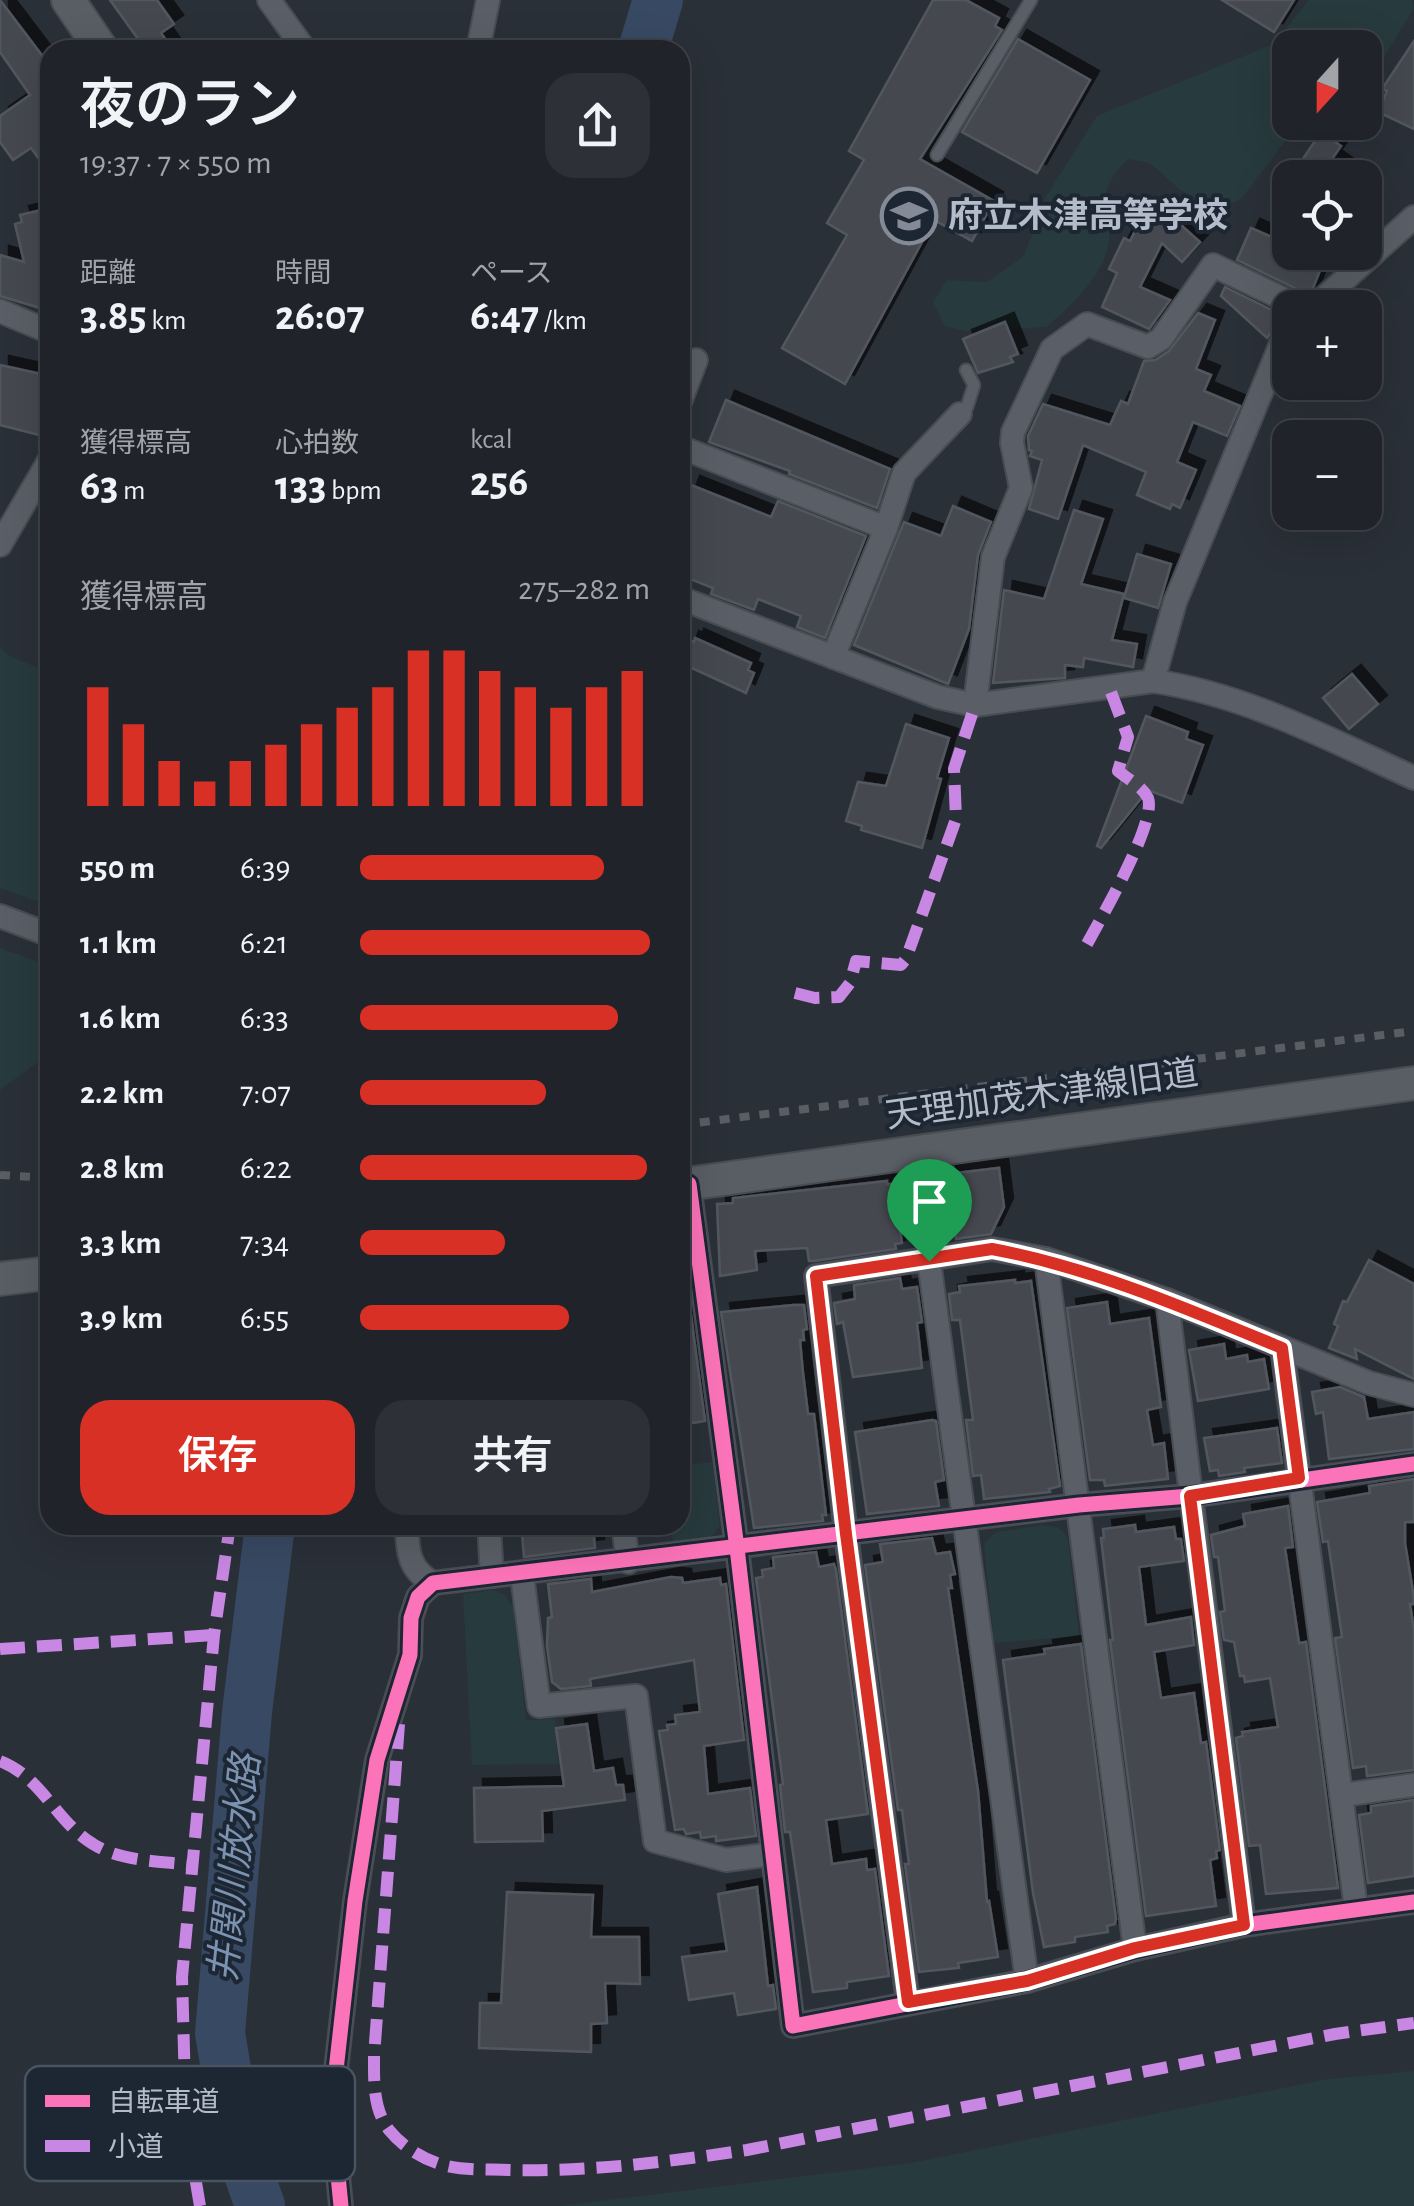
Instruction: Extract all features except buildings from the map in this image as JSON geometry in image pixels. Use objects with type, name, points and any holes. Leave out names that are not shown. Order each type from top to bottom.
[{"type":"street","points":[[68,0],[95,40]]},
{"type":"street","points":[[269,0],[298,40]]},
{"type":"street","points":[[480,40],[488,0]]},
{"type":"street","points":[[1333,290],[1414,217]]},
{"type":"street","points":[[975,705],[994,557],[1021,488],[1013,432],[1052,349],[1088,324],[1148,347],[1160,339],[1213,265],[1272,294]]},
{"type":"street","points":[[0,311],[40,328]]},
{"type":"street","points":[[690,376],[696,360]]},
{"type":"street","points":[[1153,681],[1175,602],[1272,366]]},
{"type":"street","points":[[834,656],[886,528],[904,472],[960,414]]},
{"type":"street","points":[[690,451],[886,528]]},
{"type":"street","points":[[0,545],[40,476]]},
{"type":"street","points":[[690,602],[938,697],[975,705],[1153,681],[1186,686],[1301,727],[1414,778]]},
{"type":"street","points":[[0,916],[40,931]]},
{"type":"street","name":"天理加茂木津線旧道","points":[[690,1183],[1414,1083]]},
{"type":"street","points":[[918,1153],[929,1261],[1027,1981]]},
{"type":"street","points":[[908,2002],[816,1276],[992,1249],[1046,1259],[1167,1300],[1369,1383],[1414,1395]]},
{"type":"street","points":[[1046,1259],[1135,1948]]},
{"type":"street","points":[[690,1261],[738,1548],[792,2026],[1027,1981],[1135,1948],[1244,1925],[1414,1902]]},
{"type":"street","points":[[0,1279],[40,1274]]},
{"type":"street","points":[[1167,1300],[1244,1925]]},
{"type":"street","points":[[1282,1348],[1356,1908]]},
{"type":"street","points":[[408,1535],[410,1560],[422,1577],[434,1583],[1190,1496],[1414,1464]]},
{"type":"street","points":[[490,1535],[492,1576]]},
{"type":"street","points":[[624,1535],[628,1562]]},
{"type":"street","points":[[522,1574],[538,1706],[636,1696],[655,1841],[726,1860],[772,1854]]},
{"type":"street","points":[[336,2066],[377,1760],[410,1655],[411,1618],[418,1598],[434,1583]]},
{"type":"street","points":[[1343,1796],[1414,1785]]},
{"type":"street","points":[[339,2181],[341,2206]]},
{"type":"lane","points":[[937,154],[1031,0]]},
{"type":"lane","points":[[960,414],[967,407],[974,385],[966,370]]},
{"type":"green space","points":[[1309,0],[1412,0],[1414,8],[1382,60],[1382,30],[1284,30]]},
{"type":"green space","points":[[1272,44],[1272,140],[1286,140],[1241,199],[1216,211],[1179,189],[1150,163],[1128,159],[1107,188],[1109,232],[1103,261],[1086,288],[1047,327],[966,331],[945,326],[933,302],[947,280],[987,282],[1024,256],[1045,198],[1097,116]]},
{"type":"green space","points":[[0,648],[11,657],[40,668],[40,902],[0,888]]},
{"type":"green space","points":[[0,948],[40,962],[40,1060],[0,1090]]},
{"type":"green space","points":[[712,1462],[720,1526],[710,1538],[673,1545],[672,1535],[690,1535],[690,1465]]},
{"type":"green space","points":[[1042,1525],[1057,1528],[1068,1539],[1079,1636],[994,1643],[984,1544],[996,1532]]},
{"type":"green space","points":[[493,1590],[505,1595],[513,1607],[526,1720],[555,1719],[558,1764],[472,1765],[463,1594]]},
{"type":"green space","points":[[1414,2071],[1414,2206],[558,2206],[911,2163],[1328,2079]]},
{"type":"waterway","name":"井関川放水路","points":[[646,40],[658,0]]},
{"type":"waterway","name":"井関川放水路","points":[[225,2066],[220,2033],[247,1712],[269,1535]]},
{"type":"waterway","name":"井関川放水路","points":[[251,2181],[260,2206]]},
{"type":"railway","points":[[690,1124],[1414,1031]]},
{"type":"railway","points":[[0,1175],[40,1177]]},
{"type":"marked path","points":[[1087,944],[1126,870],[1149,810],[1146,794],[1118,771],[1128,737],[1109,687]]},
{"type":"marked path","points":[[795,993],[815,998],[839,997],[850,983],[856,961],[901,965],[906,959],[956,819],[954,769],[975,705]]},
{"type":"marked path","points":[[184,2066],[182,1977],[214,1635],[229,1535]]},
{"type":"marked path","points":[[0,1649],[214,1635]]},
{"type":"marked path","points":[[399,1724],[375,2085],[377,2104],[389,2130],[412,2151],[440,2164],[474,2169],[569,2169],[747,2150],[1335,2034],[1414,2023]]},
{"type":"marked path","points":[[0,1761],[27,1778],[80,1835],[104,1850],[128,1858],[192,1865]]},
{"type":"marked path","points":[[196,2181],[200,2206]]},
{"type":"cycle path","points":[[690,1192],[793,2026],[1027,1981],[1135,1949],[1244,1925],[1414,1902]]},
{"type":"cycle path","points":[[336,2066],[355,1901],[377,1760],[410,1655],[411,1618],[418,1597],[433,1583],[1079,1505],[1190,1496],[1414,1464]]},
{"type":"cycle path","points":[[339,2181],[341,2206]]},
{"type":"place","name":"府立木津高等学校","points":[[909,216]]},
{"type":"route","points":[[992,1249],[1046,1259],[1167,1300],[1282,1348],[1299,1478],[1190,1496],[1244,1925],[1135,1948],[1027,1981],[908,2002],[816,1276],[929,1261],[992,1249]]}]
